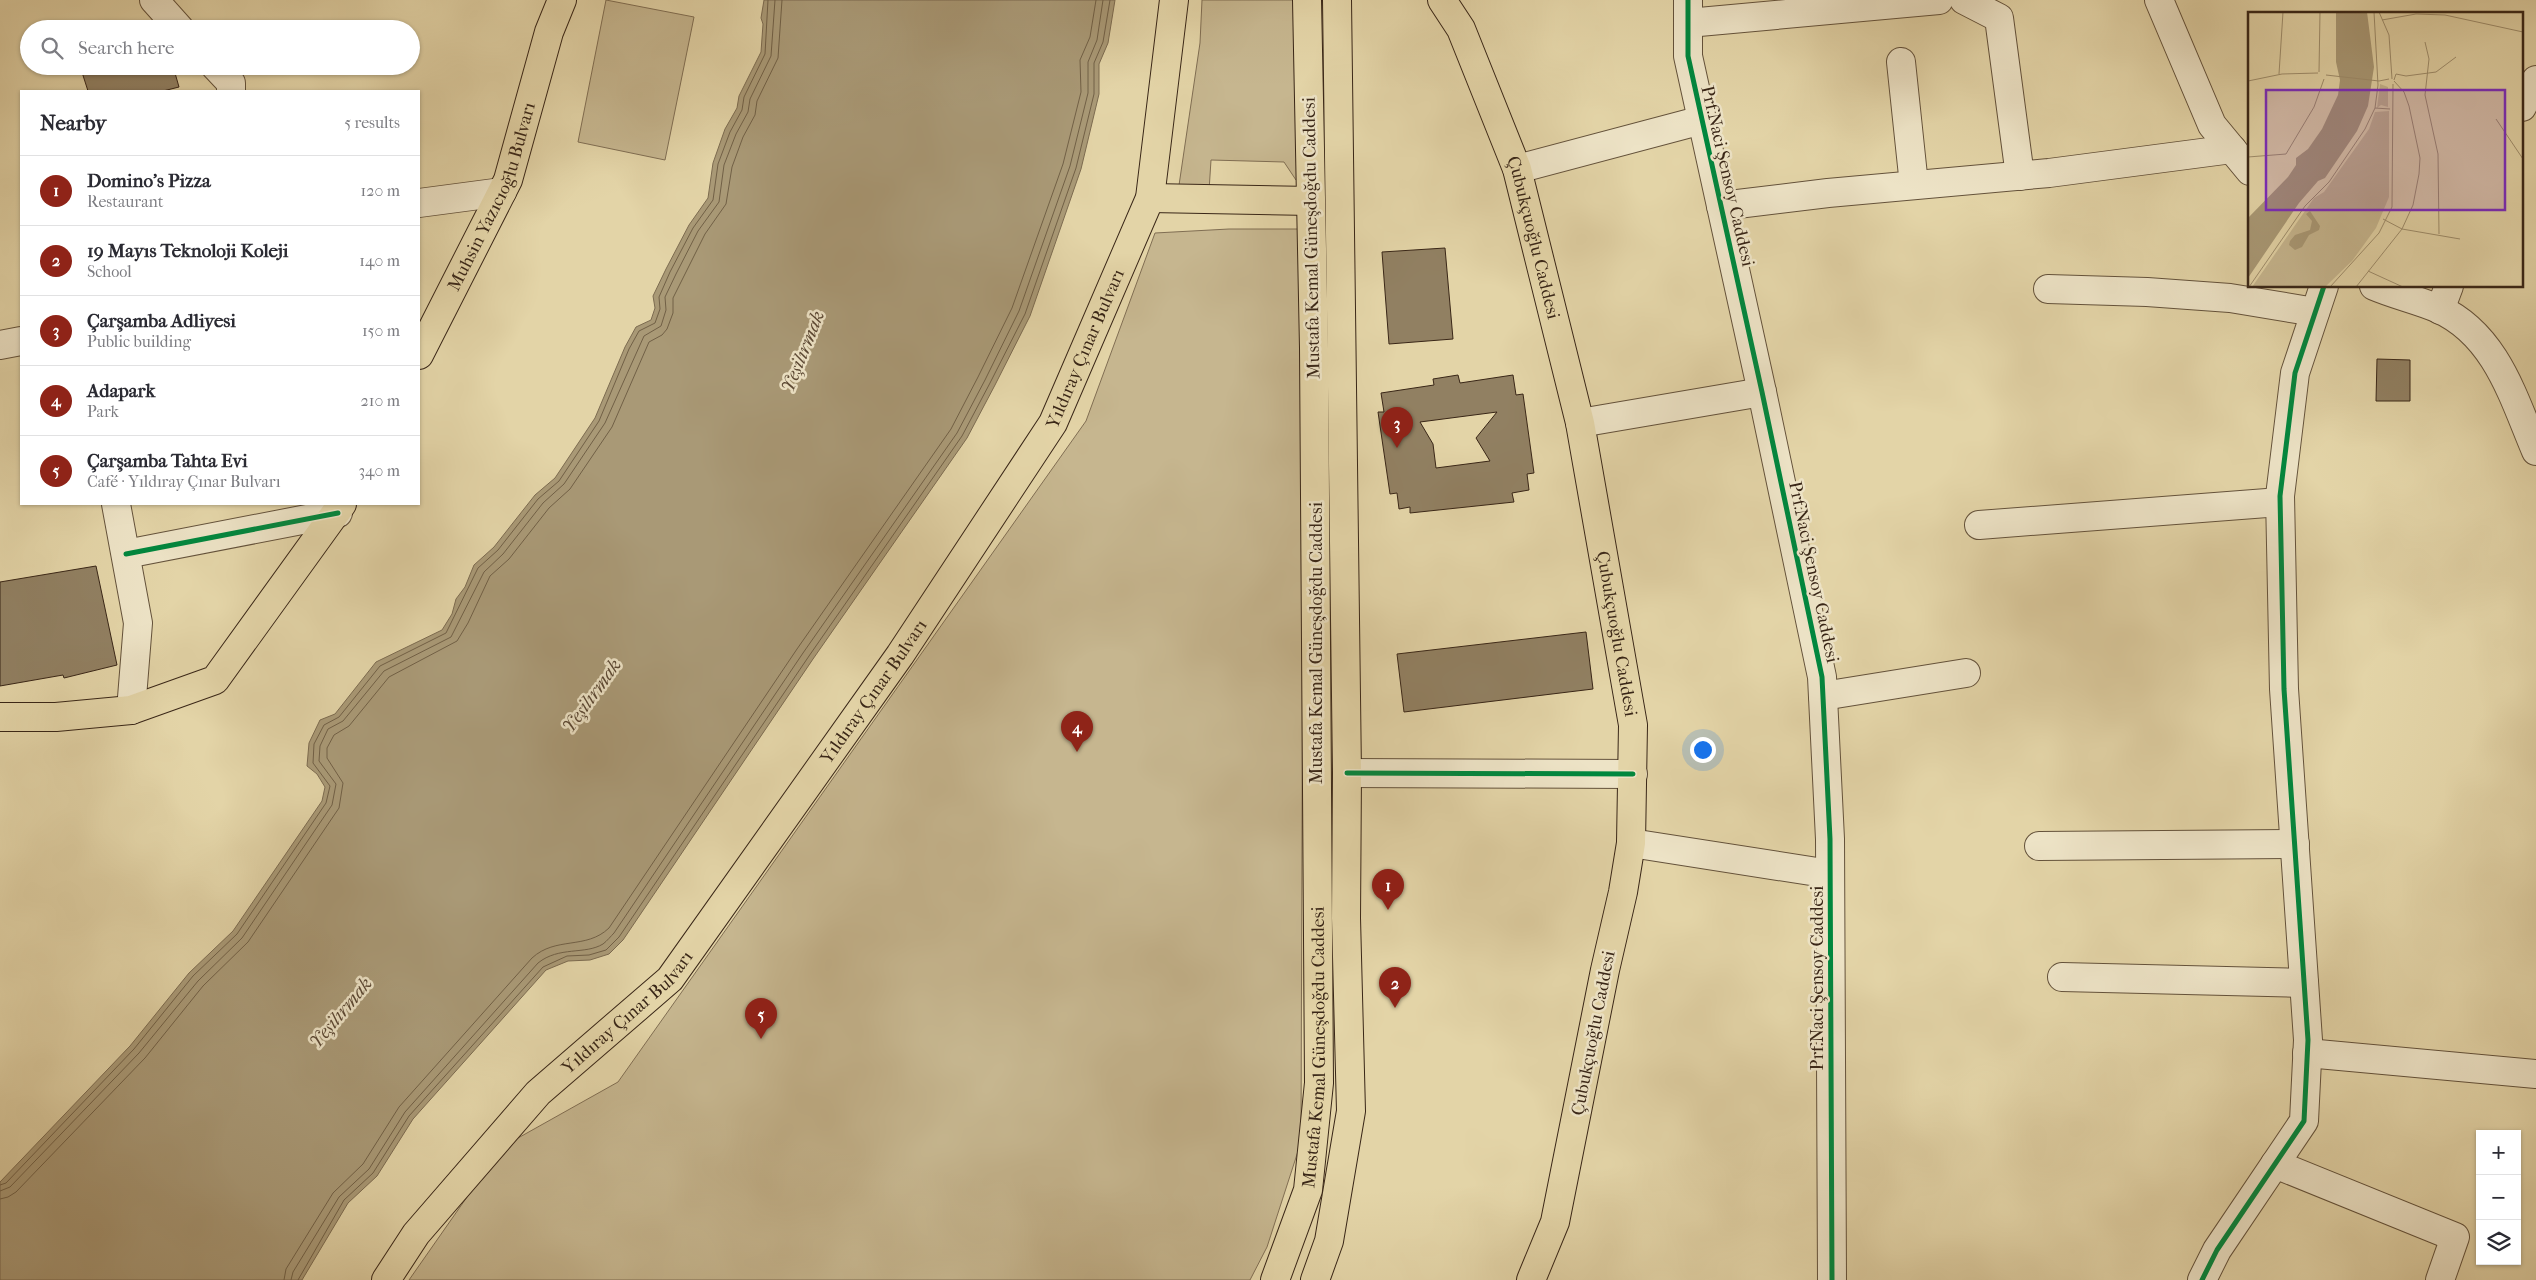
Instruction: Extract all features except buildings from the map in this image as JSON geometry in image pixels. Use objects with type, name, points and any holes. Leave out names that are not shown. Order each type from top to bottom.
[{"type":"main road","name":"Muhsin Yazıcıoğlu Bulvarı","points":[[549,32],[552,0]]},
{"type":"main road","name":"Muhsin Yazıcıoğlu Bulvarı","points":[[420,353],[508,180],[549,32],[562,0]]},
{"type":"main road","name":"Yıldıray Çınar Bulvarı","points":[[386,1280],[416,1234],[538,1093],[670,979],[900,655],[1053,423],[1150,198],[1174,0]]},
{"type":"main road","name":"Mustafa Kemal Güneşdoğdu Caddesi","points":[[1275,1280],[1308,1190],[1318,1082],[1314,358],[1306,0]]},
{"type":"main road","name":"Mustafa Kemal Güneşdoğdu Caddesi","points":[[1314,1280],[1329,1241],[1350,1111],[1346,918],[1347,772],[1337,0]]},
{"type":"main road","name":"Çubukçuoğlu Caddesi","points":[[1442,0],[1461,30],[1516,169],[1580,423],[1633,725],[1631,843],[1623,892],[1605,970],[1555,1222],[1530,1280]]},
{"type":"main road","points":[[1150,198],[1311,201]]},
{"type":"main road","points":[[0,717],[56,717],[131,710],[215,680],[340,508]]},
{"type":"street","points":[[154,0],[172,20]]},
{"type":"street","points":[[1688,11],[1939,0]]},
{"type":"street","points":[[1964,0],[1999,18],[2020,176]]},
{"type":"street","points":[[2160,0],[2212,125],[2248,169]]},
{"type":"street","name":"Prf.Naci Şensoy Caddesi","points":[[1688,11],[1688,56],[1822,677],[1830,874],[1832,1280]]},
{"type":"street","points":[[1901,62],[1914,186]]},
{"type":"street","points":[[223,75],[231,83],[231,90]]},
{"type":"street","points":[[2524,104],[2536,80]]},
{"type":"street","points":[[1516,169],[1702,120]]},
{"type":"street","points":[[1721,206],[2020,176],[2232,149]]},
{"type":"street","points":[[420,203],[502,192]]},
{"type":"street","points":[[2202,1280],[2217,1250],[2304,1121],[2307,1053],[2284,689],[2280,502],[2295,373],[2323,288]]},
{"type":"street","points":[[2386,288],[2444,298],[2497,360],[2536,450]]},
{"type":"street","points":[[2048,289],[2147,292],[2230,298],[2315,312]]},
{"type":"street","points":[[0,345],[20,341]]},
{"type":"street","points":[[1580,423],[1762,392]]},
{"type":"street","points":[[1979,525],[2280,502]]},
{"type":"street","points":[[116,505],[138,623],[131,710]]},
{"type":"street","points":[[126,554],[340,508]]},
{"type":"street","points":[[1823,696],[1966,673]]},
{"type":"street","points":[[1347,772],[1633,774]]},
{"type":"street","points":[[1631,843],[1830,874]]},
{"type":"street","points":[[2039,846],[2295,844]]},
{"type":"street","points":[[2062,977],[2304,983]]},
{"type":"street","points":[[2307,1053],[2536,1074]]},
{"type":"street","points":[[2275,1164],[2455,1237],[2440,1280]]},
{"type":"shaded area","points":[[606,0],[694,17],[665,160],[578,142]]},
{"type":"shaded area","points":[[1202,0],[1298,0],[1304,160],[1296,180],[1284,162],[1211,160],[1209,191],[1178,192],[1200,43]]},
{"type":"shaded area","points":[[1229,229],[1304,229],[1301,1142],[1267,1247],[1250,1280],[409,1280],[502,1147],[618,1082],[1086,421],[1155,233]]},
{"type":"water","name":"Yeşilırmak","points":[[764,0],[1115,0],[1108,43],[1099,64],[1099,94],[1081,169],[1030,316],[967,438],[813,659],[623,940],[609,954],[590,960],[568,961],[546,970],[413,1119],[377,1176],[348,1203],[302,1280],[0,1280],[0,1182],[130,1046],[189,973],[233,931],[322,801],[325,787],[317,774],[307,766],[309,743],[320,720],[335,714],[376,662],[442,630],[452,614],[456,599],[465,587],[474,565],[494,547],[535,495],[555,478],[595,418],[625,347],[636,327],[651,320],[655,308],[653,296],[689,225],[708,198],[713,163],[725,129],[737,108],[739,96],[761,52],[763,24],[761,18]]},
{"type":"cycle path","points":[[1688,0],[1688,56],[1822,677],[1830,839],[1832,1280]]},
{"type":"cycle path","points":[[2202,1280],[2217,1250],[2304,1121],[2308,1040],[2284,689],[2280,496],[2295,373],[2323,288]]},
{"type":"cycle path","points":[[126,554],[338,513]]},
{"type":"cycle path","points":[[1347,773],[1633,774]]},
{"type":"place","name":"Çarşamba Adliyesi","points":[[1397,448]]},
{"type":"place","name":"Adapark","points":[[1077,752]]},
{"type":"place","name":"Domino's Pizza","points":[[1388,910]]},
{"type":"place","name":"19 Mayıs Teknoloji Koleji","points":[[1395,1008]]},
{"type":"place","name":"Çarşamba Tahta Evi","points":[[761,1039]]}]
